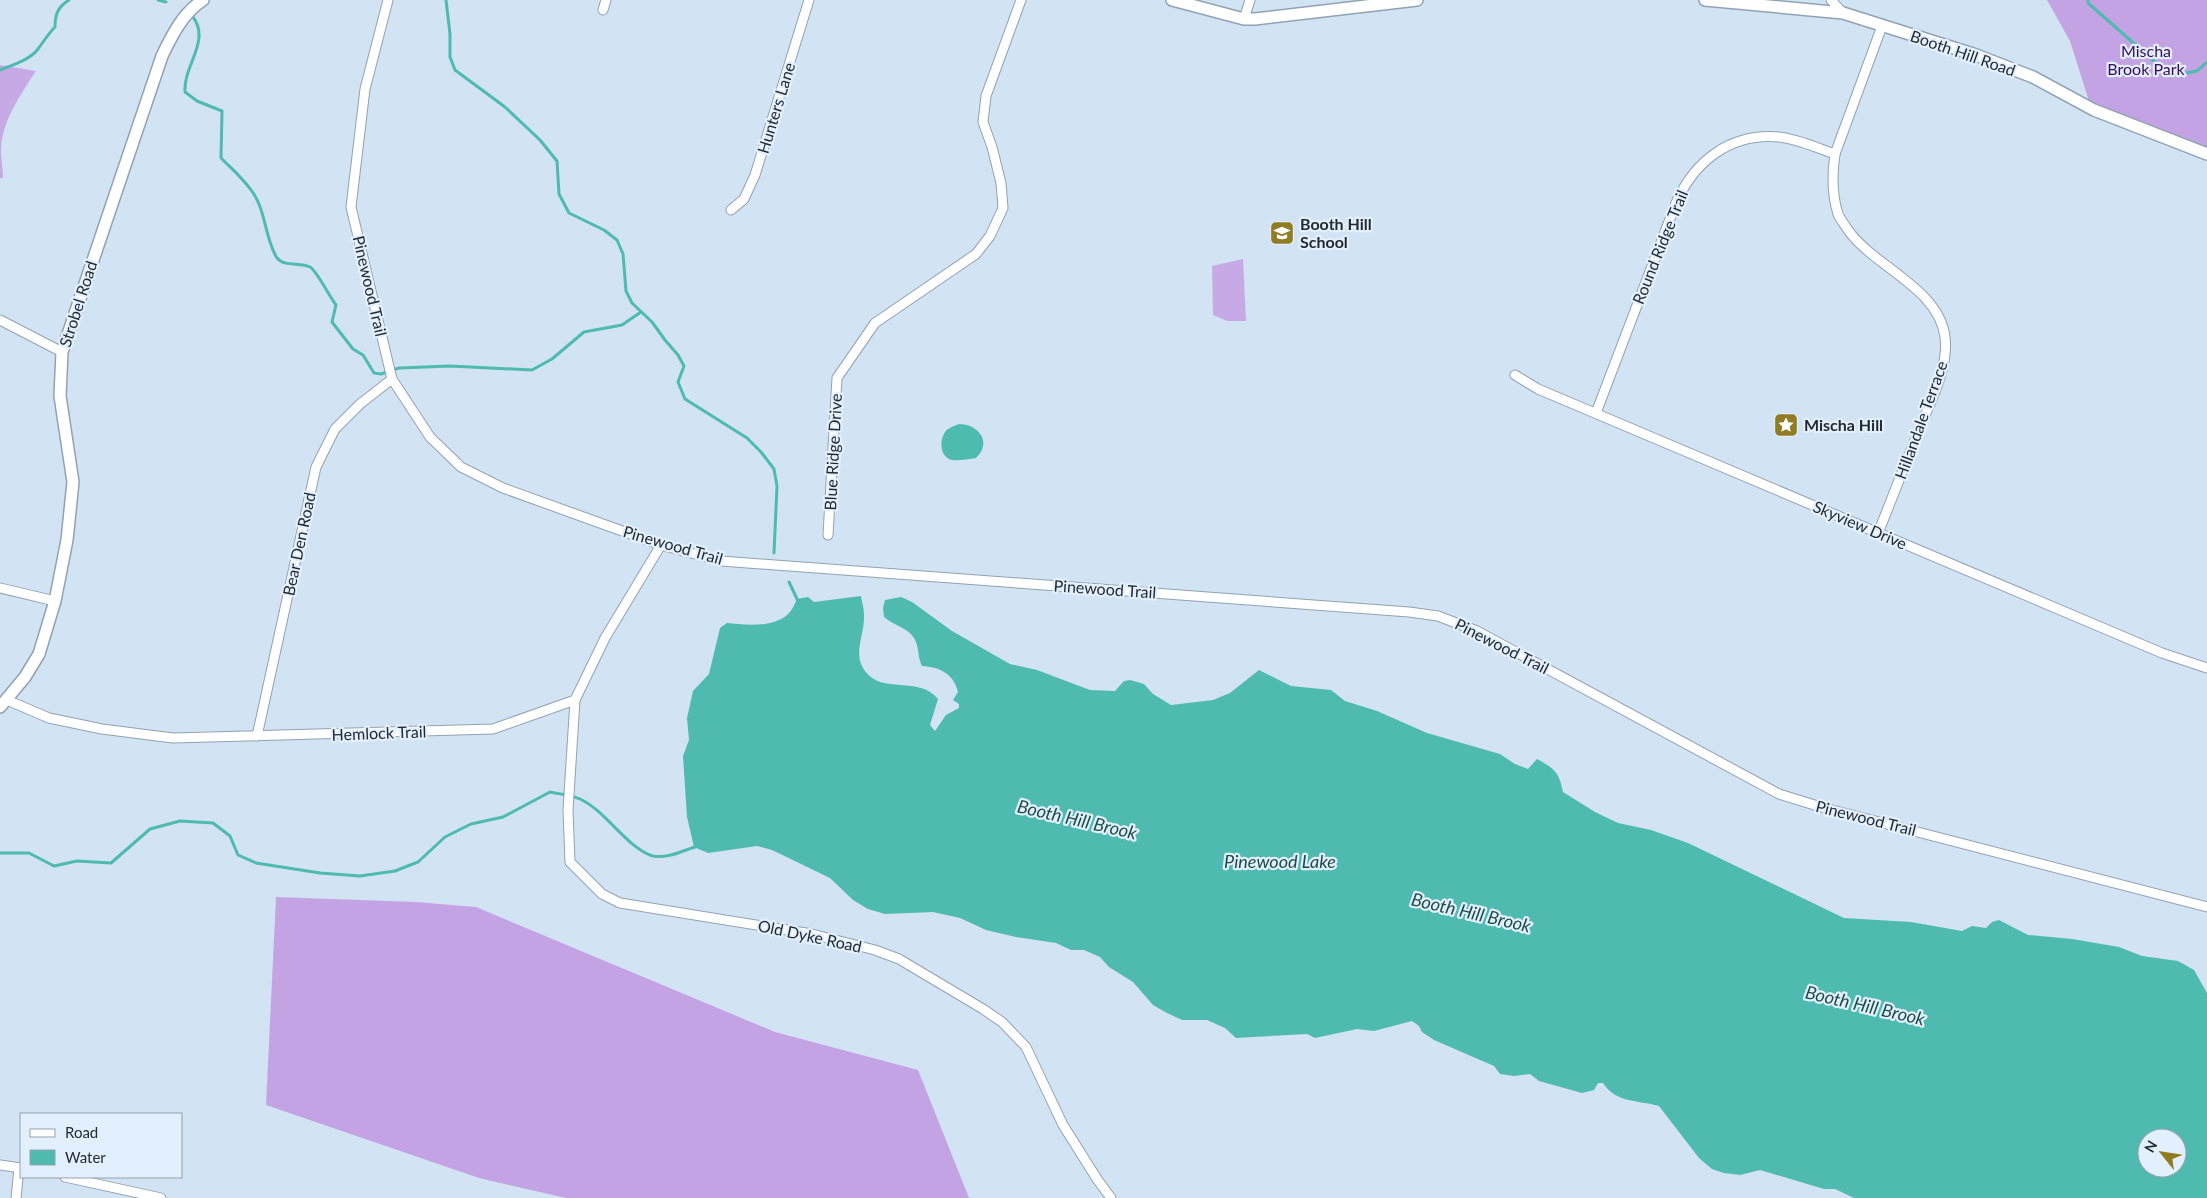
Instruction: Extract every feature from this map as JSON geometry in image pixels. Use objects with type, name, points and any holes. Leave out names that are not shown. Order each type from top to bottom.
[{"type":"street","name":"Strobel Road","points":[[3,703],[25,677],[39,654],[55,601],[67,540],[74,482],[60,396],[62,352],[162,56],[176,28],[197,4],[203,0]]},
{"type":"street","name":"Pinewood Trail","points":[[388,0],[365,89],[351,207],[391,377],[430,437],[461,467],[504,488],[661,544],[721,561],[859,572],[942,576],[1409,612],[1438,616],[1477,631],[1758,783],[1788,797],[2207,907]]},
{"type":"street","points":[[603,10],[606,0]]},
{"type":"street","name":"Hunters Lane","points":[[731,210],[744,198],[755,175],[809,0]]},
{"type":"street","name":"Blue Ridge Drive","points":[[828,535],[838,378],[875,323],[976,254],[990,236],[1003,208],[1001,183],[992,147],[983,122],[986,96],[1021,0]]},
{"type":"street","points":[[1172,0],[1244,19],[1272,19],[1417,0]]},
{"type":"street","points":[[1244,19],[1250,0]]},
{"type":"street","name":"Booth Hill Road","points":[[1705,0],[1843,13],[1976,55],[2033,77],[2094,110],[2207,154]]},
{"type":"street","points":[[1831,0],[1843,13]]},
{"type":"street","name":"Hillandale Terrace","points":[[1878,532],[1937,384],[1945,357],[1945,336],[1938,316],[1929,302],[1916,288],[1862,247],[1838,215],[1832,175],[1835,154],[1882,26]]},
{"type":"street","name":"Round Ridge Trail","points":[[1596,413],[1676,203],[1683,187],[1701,163],[1716,152],[1732,144],[1744,139],[1762,137],[1780,137],[1835,154]]},
{"type":"street","points":[[0,320],[62,352]]},
{"type":"street","name":"Skyview Drive","points":[[1515,375],[1538,389],[2162,653],[2207,668]]},
{"type":"street","name":"Bear Den Road","points":[[257,736],[316,467],[335,429],[391,377]]},
{"type":"street","points":[[575,700],[606,638],[661,544]]},
{"type":"street","points":[[0,588],[55,601]]},
{"type":"street","name":"Hemlock Trail","points":[[3,703],[49,718],[102,730],[173,738],[493,729],[575,700]]},
{"type":"street","name":"Old Dyke Road","points":[[575,700],[568,810],[570,862],[602,894],[620,903],[812,934],[875,950],[899,959],[1002,1022],[1026,1047],[1063,1124],[1111,1198]]},
{"type":"street","points":[[0,1165],[20,1168],[16,1198]]},
{"type":"street","points":[[70,1178],[161,1198]]},
{"type":"shaded area","points":[[0,65],[36,71],[13,109],[4,130],[1,151],[3,178],[0,178]]},
{"type":"shaded area","points":[[1243,259],[1246,321],[1227,321],[1213,315],[1212,266]]},
{"type":"green space","name":"Mischa Brook Park","points":[[2047,0],[2207,0],[2207,148],[2089,101],[2070,41]]},
{"type":"green space","points":[[276,897],[416,902],[476,907],[775,1032],[918,1070],[969,1198],[566,1198],[479,1178],[266,1105]]},
{"type":"water","points":[[959,424],[972,427],[981,435],[983,446],[976,458],[952,460],[945,456],[943,452],[941,444],[945,432]]},
{"type":"water","name":"Pinewood Lake","points":[[861,596],[864,622],[859,651],[861,664],[872,678],[881,682],[921,688],[930,692],[938,699],[930,725],[935,731],[946,715],[959,708],[959,704],[953,700],[958,692],[956,686],[950,676],[940,670],[922,666],[914,637],[884,617],[883,608],[885,600],[901,597],[912,602],[952,631],[1010,664],[1037,670],[1090,690],[1115,691],[1124,681],[1130,680],[1144,684],[1153,694],[1171,705],[1213,700],[1230,693],[1259,670],[1291,686],[1331,690],[1345,701],[1377,711],[1427,733],[1500,754],[1515,764],[1528,769],[1537,759],[1558,775],[1563,792],[1595,812],[1618,823],[1651,830],[1688,843],[1844,918],[1911,922],[1962,931],[1972,926],[1986,928],[1992,922],[1999,920],[2028,935],[2072,939],[2119,947],[2142,956],[2178,961],[2194,970],[2207,993],[2207,1198],[1854,1198],[1835,1189],[1824,1189],[1760,1170],[1740,1175],[1724,1173],[1712,1169],[1699,1158],[1659,1106],[1628,1100],[1614,1094],[1603,1083],[1598,1083],[1594,1090],[1582,1093],[1539,1081],[1530,1074],[1514,1076],[1500,1074],[1494,1066],[1434,1040],[1422,1032],[1419,1026],[1412,1021],[1374,1031],[1357,1029],[1315,1038],[1307,1034],[1236,1038],[1225,1028],[1207,1020],[1182,1020],[1153,1005],[1133,982],[1109,967],[1100,957],[1084,950],[1071,950],[1056,943],[986,930],[960,918],[933,912],[885,914],[868,909],[853,900],[830,878],[772,850],[757,846],[708,853],[694,847],[687,817],[683,756],[689,740],[687,718],[693,691],[709,674],[720,628],[727,623],[760,624],[776,621],[789,613],[797,599],[808,597],[814,602]]},
{"type":"waterway","points":[[0,70],[20,62],[35,53],[55,27],[60,8],[69,0]]},
{"type":"waterway","points":[[158,0],[166,2]]},
{"type":"waterway","points":[[446,0],[450,34],[450,57],[455,70],[505,107],[540,140],[557,161],[559,194],[569,213],[604,230],[617,240],[623,254],[626,291],[632,303],[652,322],[678,355],[684,366],[678,382],[685,399],[747,438],[774,469],[777,486],[774,553]]},
{"type":"waterway","points":[[2088,0],[2088,3],[2171,76],[2197,71],[2207,62]]},
{"type":"waterway","points":[[193,17],[198,26],[199,35],[198,44],[188,73],[185,92],[197,101],[222,111],[221,158],[244,181],[259,203],[270,243],[277,258],[280,261],[313,269],[336,305],[332,322],[353,349],[363,355],[374,373],[381,374],[399,368],[450,366],[532,370],[552,359],[584,332],[622,325],[641,312]]},
{"type":"waterway","points":[[789,582],[798,601]]},
{"type":"waterway","name":"Booth Hill Brook","points":[[0,853],[29,853],[54,866],[77,861],[111,863],[150,829],[180,821],[213,823],[230,836],[238,855],[256,863],[320,873],[360,876],[395,871],[418,862],[445,837],[471,824],[503,817],[550,792],[580,799],[589,804],[635,846],[653,856],[670,855],[698,846]]},
{"type":"place","name":"Booth Hill School","points":[[1282,233]]},
{"type":"place","name":"Mischa Hill","points":[[1786,425]]}]
